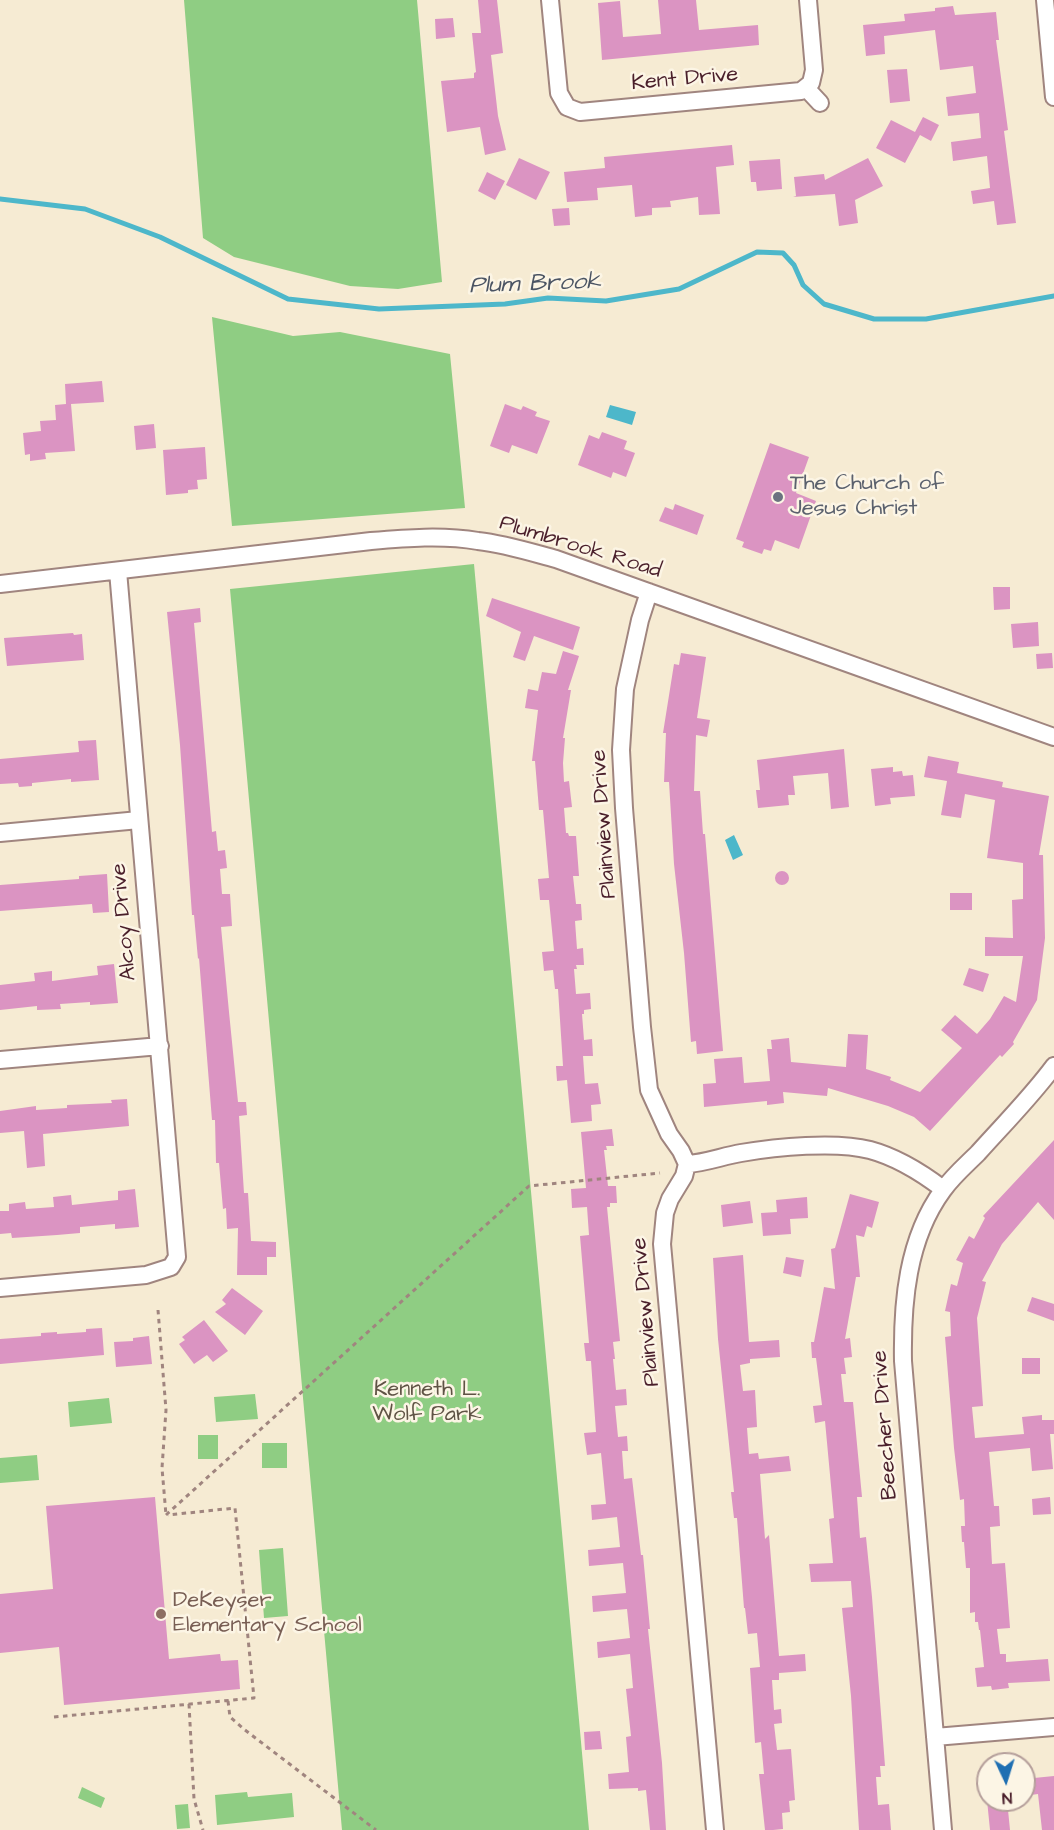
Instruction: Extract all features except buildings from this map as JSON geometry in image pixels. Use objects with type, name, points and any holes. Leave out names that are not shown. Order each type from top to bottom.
[{"type":"street","name":"Kent Drive","points":[[550,0],[559,93],[567,106],[580,112],[795,92],[806,88]]},
{"type":"street","points":[[807,0],[814,70],[811,83],[806,88],[820,103]]},
{"type":"street","points":[[1045,0],[1054,97]]},
{"type":"street","name":"Plumbrook Road","points":[[0,584],[371,541],[414,538],[476,540],[514,547],[556,559],[1054,737]]},
{"type":"street","name":"Alcoy Drive","points":[[0,1288],[146,1275],[171,1267],[177,1257],[118,571]]},
{"type":"street","name":"Plainview Drive","points":[[649,592],[640,620],[624,698],[621,750],[624,808],[642,1027],[650,1090],[669,1134],[687,1164],[684,1176],[670,1199],[665,1213],[662,1224],[662,1244],[715,1830]]},
{"type":"street","points":[[0,833],[139,820]]},
{"type":"street","points":[[0,1060],[160,1046]]},
{"type":"street","name":"Beecher Drive","points":[[943,1830],[903,1361],[902,1327],[905,1296],[916,1243],[943,1189],[1019,1108],[1054,1066]]},
{"type":"street","points":[[687,1164],[754,1150],[817,1146],[853,1147],[870,1150],[895,1160],[943,1189]]},
{"type":"street","points":[[935,1737],[1054,1727]]},
{"type":"path","points":[[166,1515],[530,1186],[660,1173]]},
{"type":"path","points":[[158,1310],[166,1410],[162,1468],[166,1515]]},
{"type":"path","points":[[54,1717],[254,1698],[236,1508],[166,1515]]},
{"type":"path","points":[[228,1701],[230,1717],[376,1830]]},
{"type":"path","points":[[189,1704],[194,1799],[203,1830]]},
{"type":"green space","points":[[184,0],[417,0],[442,282],[398,289],[350,286],[234,257],[203,238]]},
{"type":"green space","points":[[212,317],[293,336],[340,332],[450,354],[465,508],[232,526]]},
{"type":"green space","name":"Kenneth L. Wolf Park","points":[[474,564],[589,1830],[342,1830],[230,589]]},
{"type":"green space","points":[[255,1394],[258,1419],[216,1422],[214,1397]]},
{"type":"green space","points":[[109,1398],[112,1423],[70,1427],[68,1402]]},
{"type":"green space","points":[[198,1435],[218,1435],[218,1459],[198,1459]]},
{"type":"green space","points":[[262,1443],[287,1443],[287,1468],[262,1468]]},
{"type":"green space","points":[[37,1455],[39,1480],[0,1483],[0,1458]]},
{"type":"green space","points":[[283,1548],[288,1616],[264,1618],[259,1550]]},
{"type":"green space","points":[[82,1787],[105,1798],[101,1808],[78,1798]]},
{"type":"green space","points":[[247,1792],[248,1797],[292,1793],[294,1817],[217,1825],[215,1795]]},
{"type":"green space","points":[[188,1804],[190,1828],[177,1829],[175,1805]]},
{"type":"water","points":[[610,405],[636,412],[632,425],[606,417]]},
{"type":"water","points":[[734,835],[743,855],[733,860],[725,840]]},
{"type":"waterway","name":"Plum Brook","points":[[0,199],[85,209],[160,237],[288,299],[379,309],[505,304],[548,298],[606,301],[679,289],[757,252],[783,253],[794,265],[803,285],[824,304],[874,319],[926,319],[1054,296]]},
{"type":"place","name":"The Church of Jesus Christ","points":[[778,497]]},
{"type":"place","name":"DeKeyser Elementary School","points":[[161,1614]]}]
